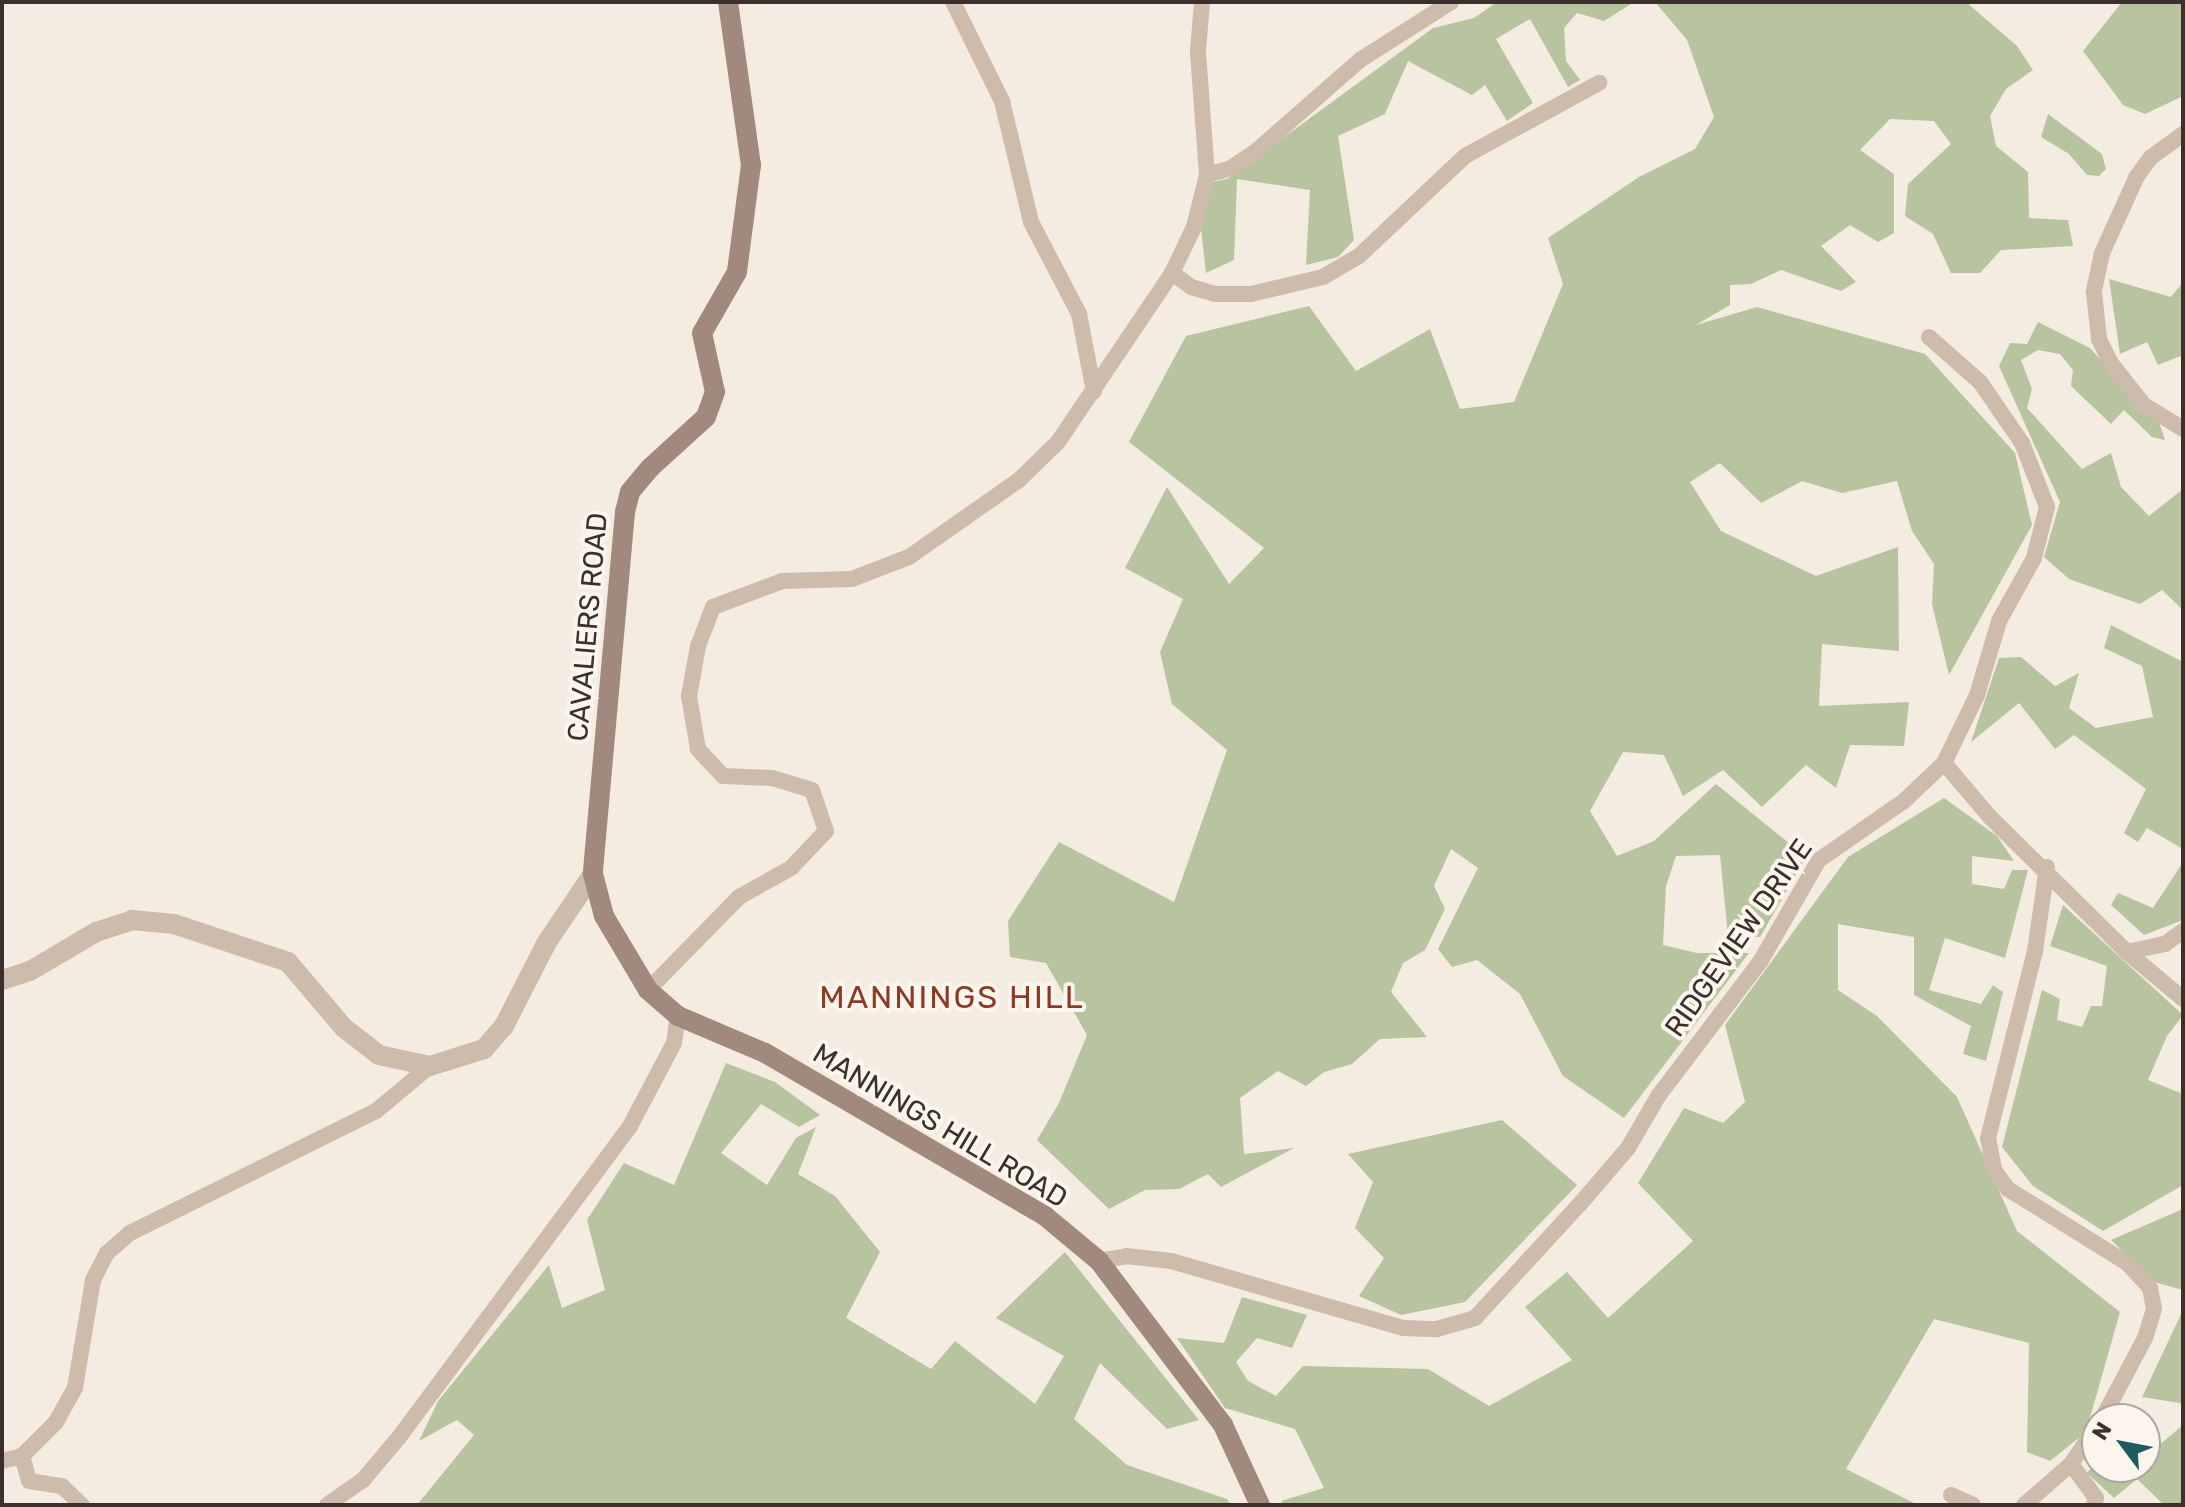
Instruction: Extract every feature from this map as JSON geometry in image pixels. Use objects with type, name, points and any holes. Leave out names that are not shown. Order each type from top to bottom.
[{"type":"main road","name":"CAVALIERS ROAD","points":[[593,874],[625,512],[630,492],[650,468],[706,417],[715,392],[702,333],[737,272],[751,165],[728,2]]},
{"type":"main road","name":"MANNINGS HILL ROAD","points":[[593,874],[604,916],[648,990],[678,1016],[765,1053],[1045,1216],[1099,1261],[1223,1425],[1260,1505]]},
{"type":"street","points":[[953,2],[1002,101],[1031,222],[1079,314],[1094,392]]},
{"type":"street","points":[[648,990],[739,897],[791,868],[826,831],[812,790],[772,778],[723,776],[698,749],[689,696],[698,646],[713,607],[782,581],[852,579],[909,557],[1019,480],[1058,442],[1172,273],[1194,227],[1207,175],[1198,51],[1202,2]]},
{"type":"street","points":[[1207,175],[1231,168],[1255,152],[1360,60],[1451,2]]},
{"type":"street","points":[[1172,273],[1191,287],[1215,294],[1251,294],[1323,277],[1359,256],[1465,156],[1599,83]]},
{"type":"street","points":[[2183,134],[2151,157],[2137,176],[2102,253],[2094,292],[2099,339],[2110,362],[2144,405],[2183,429]]},
{"type":"street","name":"RIDGEVIEW DRIVE","points":[[1099,1261],[1126,1256],[1171,1261],[1403,1328],[1437,1329],[1475,1318],[1628,1148],[1659,1095],[1760,962],[1819,860],[1904,801],[1944,763],[1977,695],[1999,621],[2034,558],[2047,507],[2022,443],[1980,382],[1929,337]]},
{"type":"street","points":[[1944,763],[1990,817],[2047,867],[2127,952],[2183,999]]},
{"type":"street","points":[[2047,867],[2035,951],[1988,1138],[1994,1170],[2008,1189],[2127,1263],[2150,1288],[2154,1309],[2145,1338],[2110,1403]]},
{"type":"street","points":[[2,1461],[22,1456],[56,1422],[75,1388],[93,1280],[107,1253],[130,1233],[376,1111],[430,1066],[484,1049],[504,1026],[547,942],[593,874]]},
{"type":"street","points":[[2,980],[30,971],[96,932],[132,920],[174,924],[288,962],[344,1028],[379,1055],[430,1066]]},
{"type":"street","points":[[2127,952],[2165,944],[2183,931]]},
{"type":"street","points":[[327,1505],[363,1480],[400,1436],[629,1128],[674,1043],[678,1016]]},
{"type":"street","points":[[2024,1505],[2071,1464],[2081,1449]]},
{"type":"street","points":[[22,1456],[29,1481],[62,1486],[82,1505]]},
{"type":"street","points":[[2071,1464],[2096,1498],[2094,1505]]},
{"type":"street","points":[[1951,1495],[1973,1505]]},
{"type":"green space","points":[[1497,2],[1631,4],[1604,21],[1577,13],[1564,28],[1566,61],[1580,80],[1568,87],[1530,19],[1496,39],[1533,103],[1507,121],[1485,85],[1472,95],[1408,61],[1385,114],[1338,136],[1354,240],[1338,257],[1306,265],[1310,190],[1237,179],[1234,260],[1206,273],[1201,228],[1213,182],[1227,179],[1433,28],[1474,18]]},
{"type":"green space","points":[[1655,2],[1966,2],[2017,46],[2033,70],[2006,89],[1990,116],[1996,146],[2028,172],[2029,218],[2068,220],[2073,246],[2001,250],[1980,273],[1951,273],[1933,234],[1905,216],[1908,184],[1951,144],[1934,121],[1890,119],[1860,150],[1894,174],[1894,233],[1878,242],[1850,225],[1821,246],[1856,282],[1841,291],[1781,270],[1751,284],[1730,285],[1730,305],[1696,325],[1757,307],[1925,354],[2015,453],[2032,525],[1949,675],[1932,604],[1934,564],[1912,531],[1897,481],[1842,493],[1802,481],[1761,503],[1720,463],[1690,482],[1721,531],[1816,576],[1898,547],[1899,651],[1822,644],[1819,706],[1909,702],[1904,746],[1850,745],[1836,788],[1806,765],[1762,807],[1723,770],[1683,796],[1664,755],[1623,752],[1590,811],[1617,856],[1654,841],[1716,784],[1806,857],[1760,937],[1728,936],[1720,855],[1676,856],[1666,886],[1663,945],[1697,953],[1749,953],[1624,1118],[1563,1076],[1520,994],[1477,960],[1452,967],[1438,949],[1478,868],[1451,849],[1434,886],[1445,909],[1425,950],[1403,963],[1391,992],[1427,1037],[1380,1039],[1352,1064],[1324,1072],[1306,1086],[1278,1071],[1240,1098],[1244,1154],[1294,1148],[1221,1187],[1208,1174],[1179,1189],[1145,1190],[1109,1209],[1037,1140],[1059,1103],[1087,1035],[1046,963],[1010,957],[1008,921],[1059,842],[1174,902],[1227,750],[1172,704],[1160,652],[1183,599],[1125,568],[1167,487],[1229,584],[1264,548],[1129,442],[1186,336],[1309,306],[1356,371],[1430,329],[1460,409],[1514,402],[1563,284],[1548,238],[1639,177],[1695,149],[1714,117],[1687,40]]},
{"type":"green space","points":[[2122,2],[2183,2],[2183,96],[2145,114],[2123,105],[2083,51]]},
{"type":"green space","points":[[2048,114],[2102,154],[2106,169],[2099,176],[2087,175],[2069,154],[2041,137]]},
{"type":"green space","points":[[2109,279],[2171,297],[2183,282],[2183,355],[2158,365],[2147,342],[2120,354]]},
{"type":"green space","points":[[2038,322],[2090,348],[2160,425],[2165,440],[2152,437],[2124,410],[2111,424],[2071,386],[2073,370],[2060,354],[2038,350],[2021,360],[2032,389],[2027,408],[2082,469],[2111,453],[2121,487],[2149,516],[2183,489],[2183,610],[2162,590],[2140,604],[2069,579],[2044,557],[2060,502],[1999,366],[2010,343],[2027,344]]},
{"type":"green space","points":[[2111,625],[2183,662],[2183,849],[2147,828],[2138,842],[2124,833],[2146,789],[2074,735],[2055,749],[2019,703],[1971,742],[1999,658],[2021,657],[2055,686],[2079,673],[2069,708],[2096,728],[2153,717],[2142,666],[2104,648]]},
{"type":"green space","points":[[1944,798],[1997,836],[2014,861],[1972,856],[1972,884],[2004,889],[2012,870],[2028,870],[2005,958],[1945,938],[1929,990],[1981,1004],[1993,985],[2003,992],[1986,1061],[1963,1054],[1971,1026],[1914,995],[1914,937],[1838,924],[1838,990],[1877,1016],[1957,1097],[2017,1231],[2120,1312],[2094,1403],[2081,1403],[2081,1436],[2050,1461],[2027,1452],[2029,1343],[1934,1319],[1846,1469],[1918,1505],[1284,1505],[1281,1501],[1324,1488],[1295,1429],[1225,1408],[1177,1338],[1224,1343],[1242,1297],[1307,1315],[1292,1348],[1257,1338],[1236,1362],[1248,1381],[1276,1396],[1303,1366],[1428,1369],[1489,1406],[1572,1360],[1525,1307],[1567,1272],[1608,1318],[1693,1241],[1638,1183],[1684,1108],[1723,1123],[1745,1102],[1725,1025],[1848,857]]},
{"type":"green space","points":[[2183,862],[2183,920],[2144,935],[2111,905],[2118,893],[2153,908]]},
{"type":"green space","points":[[2063,905],[2183,1015],[2167,1036],[2148,1080],[2183,1094],[2183,1185],[2103,1231],[2033,1186],[2002,1147],[2042,990],[2060,999],[2057,1020],[2082,1027],[2091,1006],[2102,1006],[2107,966],[2050,946]]},
{"type":"green space","points":[[726,1063],[775,1082],[820,1115],[799,1127],[761,1104],[721,1153],[767,1185],[796,1138],[816,1127],[798,1174],[835,1196],[880,1252],[846,1318],[931,1369],[955,1341],[1035,1404],[1064,1356],[996,1318],[1065,1252],[1199,1420],[1167,1429],[1100,1363],[1074,1419],[1127,1465],[1227,1499],[1231,1505],[417,1505],[474,1435],[457,1420],[419,1441],[438,1401],[549,1265],[562,1308],[605,1290],[587,1220],[624,1163],[674,1185]]},
{"type":"green space","points":[[1502,1120],[1577,1185],[1465,1302],[1401,1315],[1359,1296],[1384,1258],[1355,1228],[1373,1182],[1348,1154]]},
{"type":"green space","points":[[2183,1209],[2183,1290],[2154,1282],[2111,1240]]},
{"type":"green space","points":[[2183,1310],[2183,1410],[2180,1403],[2142,1397]]},
{"type":"green space","points":[[2183,1425],[2183,1505],[2164,1505],[2141,1483],[2161,1483],[2161,1444]]},
{"type":"green space","points":[[2098,1483],[2132,1483],[2114,1498]]},
{"type":"district","name":"MANNINGS HILL","points":[[952,997]]}]
